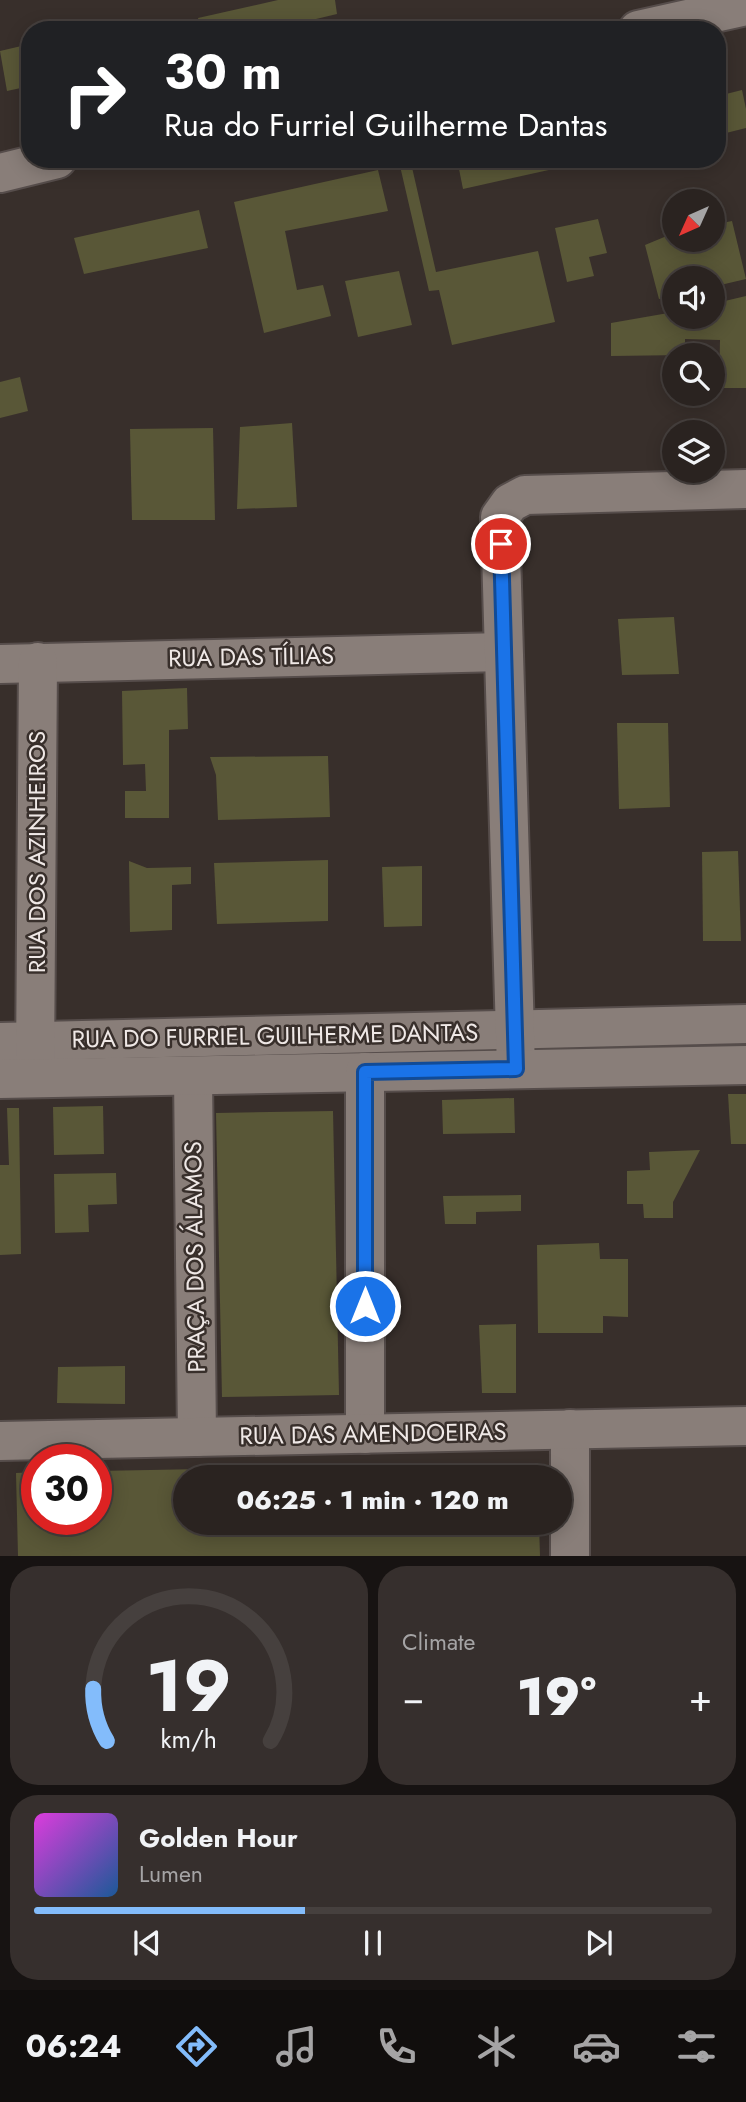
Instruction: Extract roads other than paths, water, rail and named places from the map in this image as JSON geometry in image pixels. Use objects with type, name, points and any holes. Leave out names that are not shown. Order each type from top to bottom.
[{"type":"street","points":[[678,21],[746,6]]},
{"type":"street","points":[[0,173],[21,168]]},
{"type":"street","points":[[514,1031],[500,517],[510,503],[525,495],[746,489]]},
{"type":"street","name":"RUA DAS TÍLIAS","points":[[0,664],[502,652]]},
{"type":"street","name":"RUA DOS AZINHEIROS","points":[[18,1060],[38,662]]},
{"type":"street","name":"RUA DO FURRIEL GUILHERME DANTAS","points":[[18,1060],[514,1031],[746,1024]]},
{"type":"street","name":"RUA DO FURRIEL GUILHERME DANTAS","points":[[514,1031],[516,1069]]},
{"type":"street","name":"RUA DO FURRIEL GUILHERME DANTAS","points":[[18,1060],[193,1076],[746,1065]]},
{"type":"street","points":[[365,1072],[365,1434]]},
{"type":"street","name":"PRAÇA DOS ÁLAMOS","points":[[193,1076],[197,1437]]},
{"type":"street","name":"RUA DAS AMENDOEIRAS","points":[[0,1441],[746,1426]]},
{"type":"street","points":[[570,1429],[570,1556]]}]
